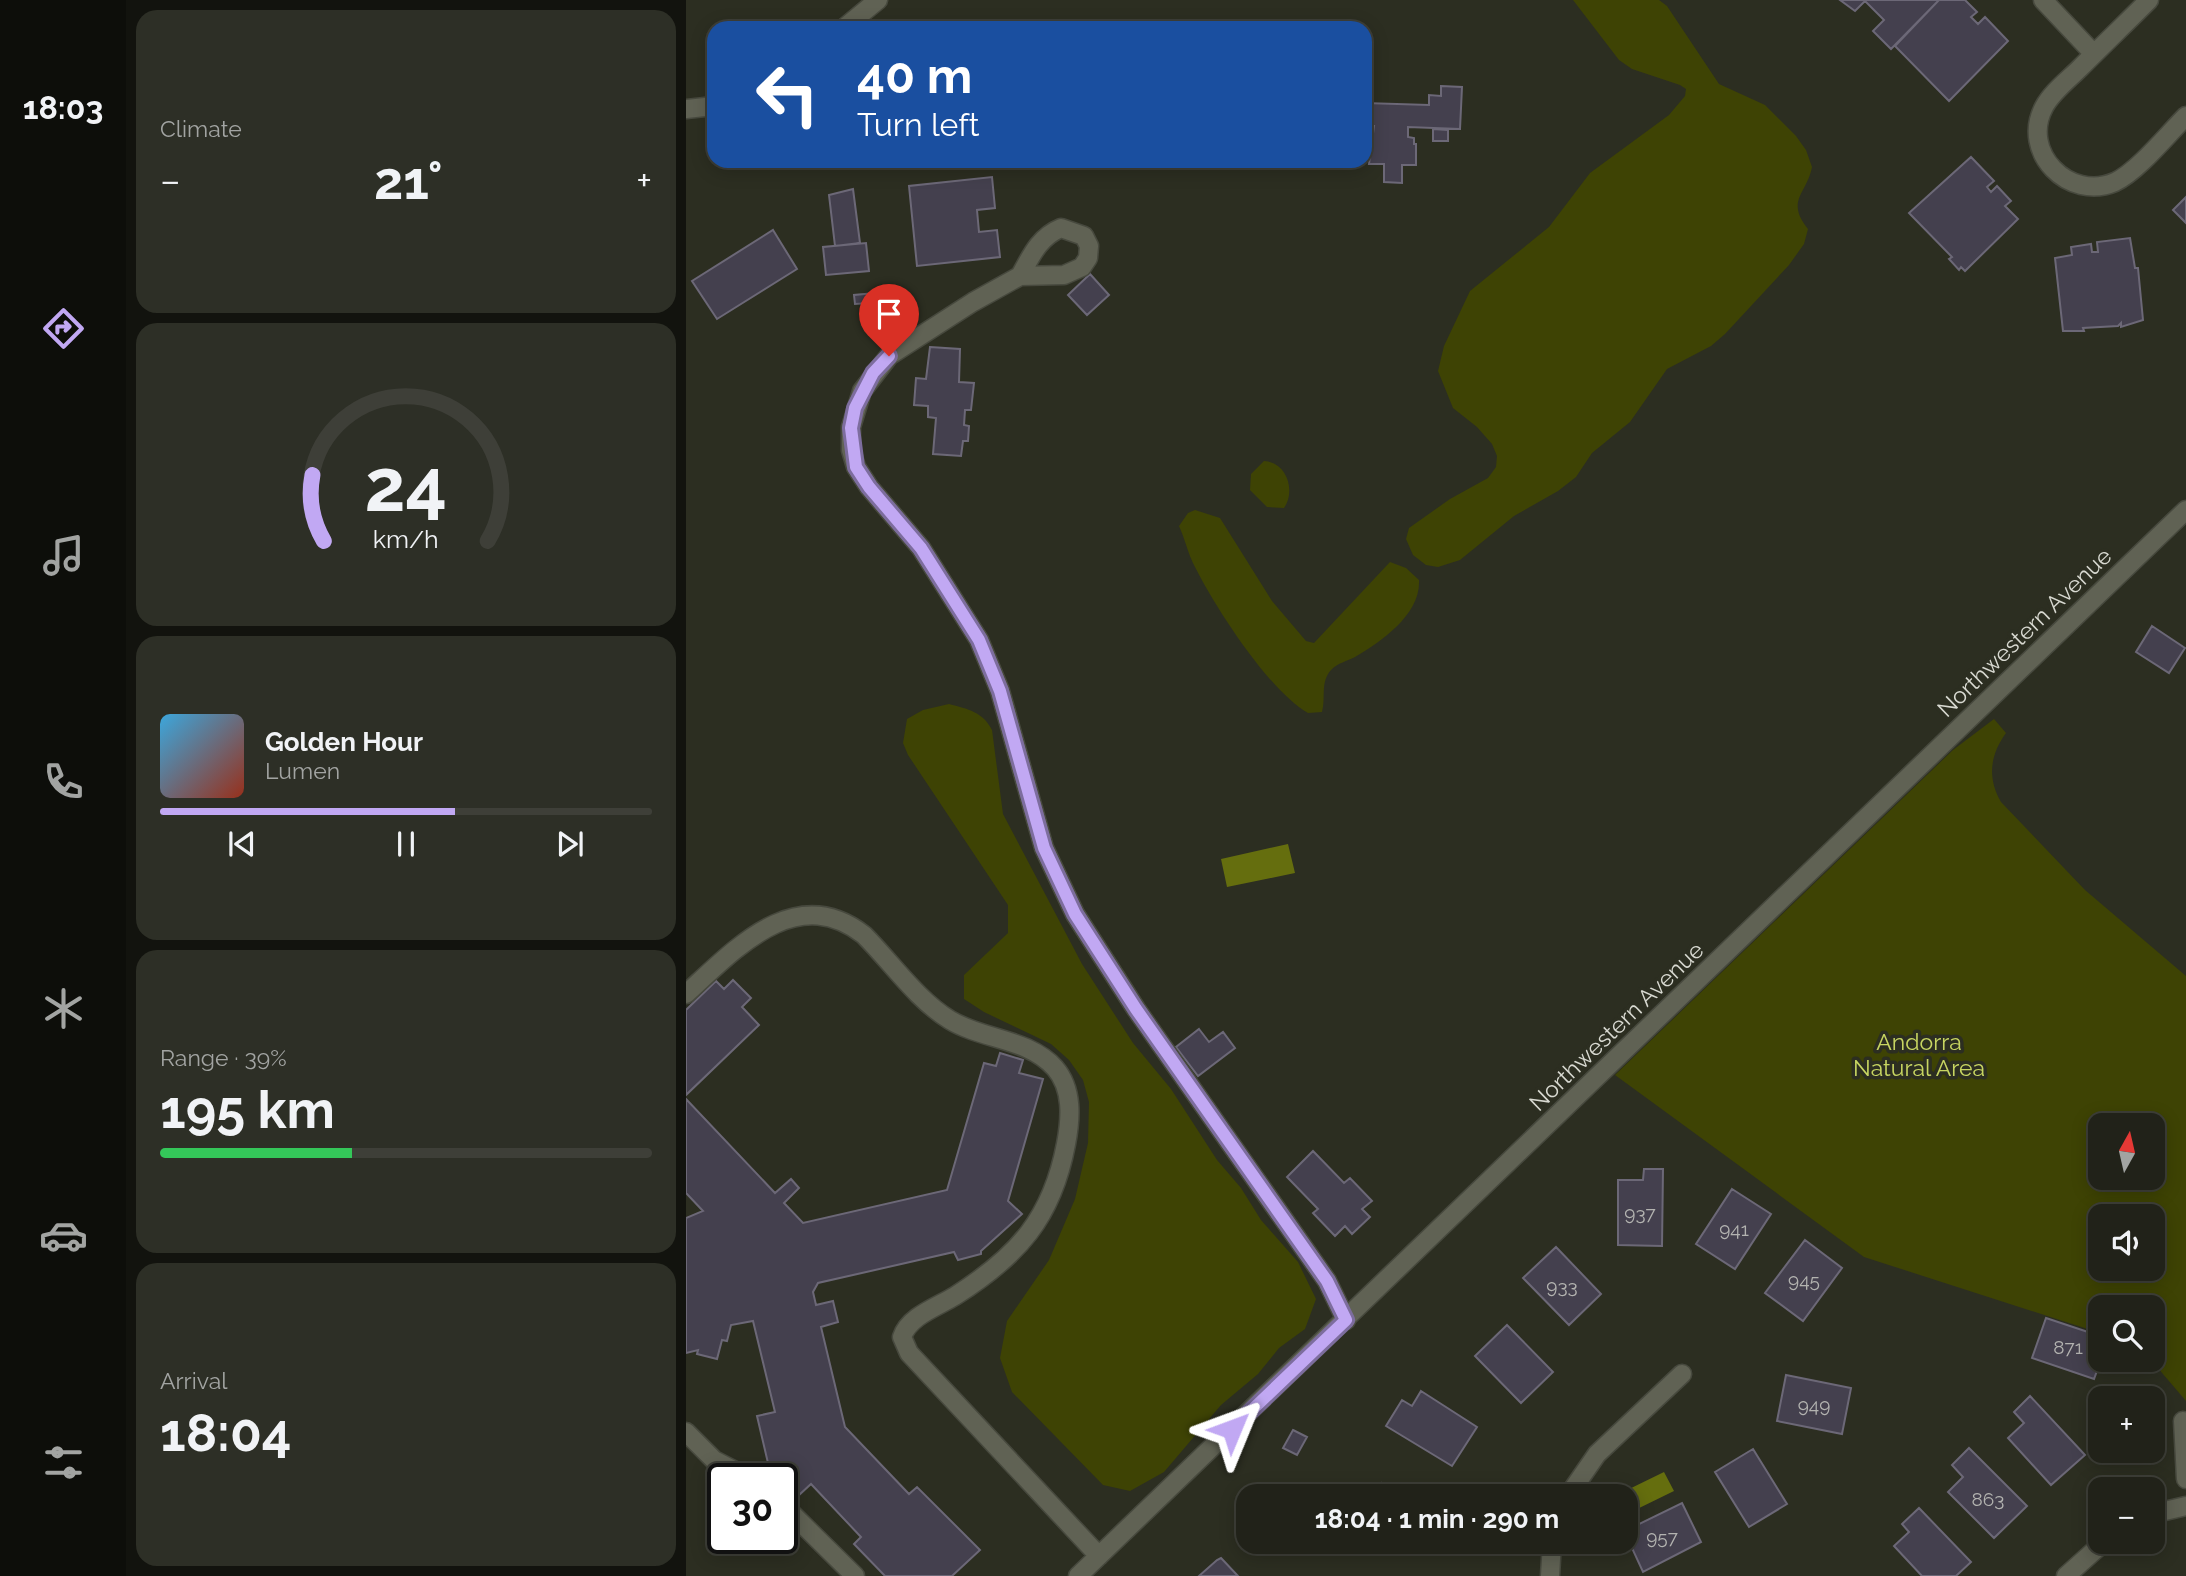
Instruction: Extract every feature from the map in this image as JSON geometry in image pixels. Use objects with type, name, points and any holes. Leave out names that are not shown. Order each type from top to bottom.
[{"type":"street","points":[[852,21],[878,0]]},
{"type":"street","points":[[2043,0],[2094,54]]},
{"type":"street","points":[[2150,0],[2050,97],[2039,121],[2039,147],[2052,170],[2063,178],[2089,186],[2116,181],[2186,116]]},
{"type":"street","points":[[686,109],[707,107]]},
{"type":"street","points":[[1020,276],[915,338],[889,356],[873,373],[862,390],[851,428],[856,467],[877,497],[921,548],[979,640],[1000,691],[1044,848],[1075,914],[1136,1009],[1327,1281],[1346,1320]]},
{"type":"street","name":"Northwestern Avenue","points":[[1078,1576],[2186,510]]},
{"type":"street","points":[[686,994],[731,953],[768,928],[803,914],[821,913],[843,920],[864,934],[947,1019],[965,1029],[1026,1048],[1040,1055],[1057,1071],[1068,1096],[1069,1115],[1063,1162],[1046,1209],[1018,1248],[980,1279],[912,1321],[902,1337],[909,1353],[1099,1556]]},
{"type":"street","points":[[1576,1484],[1597,1454],[1682,1374]]},
{"type":"street","points":[[2183,1421],[2186,1479]]},
{"type":"street","points":[[686,1432],[721,1463]]},
{"type":"street","points":[[2165,1511],[2186,1506]]},
{"type":"street","points":[[798,1520],[855,1576]]},
{"type":"street","points":[[1550,1576],[1551,1554]]},
{"type":"street","points":[[2066,1576],[2091,1554]]},
{"type":"green space","points":[[1573,0],[1659,0],[1667,6],[1719,84],[1765,105],[1806,150],[1812,167],[1800,197],[1798,211],[1808,229],[1804,244],[1789,265],[1725,334],[1711,346],[1667,369],[1630,422],[1592,453],[1576,477],[1558,491],[1514,516],[1460,560],[1438,567],[1426,565],[1413,555],[1406,539],[1409,528],[1450,499],[1488,478],[1496,467],[1497,456],[1492,444],[1477,427],[1453,408],[1438,371],[1444,346],[1470,291],[1549,227],[1590,173],[1669,115],[1685,96],[1686,89],[1680,85],[1632,69],[1619,60]]},
{"type":"green space","points":[[1264,461],[1279,466],[1287,478],[1289,494],[1284,508],[1267,507],[1250,490],[1251,474]]},
{"type":"green space","points":[[1195,510],[1220,518],[1272,601],[1306,641],[1314,643],[1390,562],[1406,568],[1419,580],[1414,604],[1398,625],[1366,650],[1331,670],[1324,685],[1322,712],[1308,713],[1277,687],[1244,647],[1216,604],[1193,562],[1179,526],[1188,513]]},
{"type":"green space","points":[[949,704],[979,715],[992,730],[1003,814],[1082,964],[1133,1043],[1171,1089],[1217,1160],[1241,1188],[1261,1220],[1298,1262],[1316,1299],[1305,1329],[1279,1348],[1258,1374],[1221,1405],[1164,1472],[1130,1491],[1103,1485],[1012,1392],[1000,1358],[1007,1321],[1049,1260],[1075,1199],[1088,1143],[1089,1102],[1083,1080],[1069,1060],[1051,1044],[984,1012],[964,999],[964,975],[1008,933],[1008,905],[908,755],[903,743],[907,719],[923,710]]},
{"type":"green space","name":"Andorra Natural Area","points":[[1994,719],[2006,733],[1996,750],[1992,767],[1994,784],[2001,802],[2085,890],[2186,976],[2186,1401],[2161,1372],[2165,1372],[2165,1295],[2088,1295],[2088,1329],[1864,1257],[1615,1075],[1953,750]]},
{"type":"shaded area","points":[[1288,844],[1295,873],[1227,887],[1221,859]]},
{"type":"shaded area","points":[[1664,1472],[1674,1491],[1638,1509],[1638,1485]]},
{"type":"building","points":[[1840,0],[1939,0],[1891,49],[1873,31],[1884,20],[1865,1],[1855,11]]},
{"type":"building","points":[[1939,0],[1965,0],[1977,12],[1971,17],[1978,24],[1985,17],[2008,41],[1949,101],[1895,46]]},
{"type":"building","points":[[1441,86],[1462,87],[1460,129],[1408,127],[1408,137],[1414,138],[1416,144],[1416,165],[1402,165],[1402,183],[1384,182],[1384,164],[1372,164],[1372,103],[1429,105],[1429,95],[1441,96]]},
{"type":"building","points":[[1433,129],[1448,130],[1448,141],[1433,141]]},
{"type":"building","points":[[1971,157],[1994,181],[1987,187],[1991,192],[1997,186],[2011,201],[2005,206],[2018,219],[1965,271],[1961,267],[1959,270],[1949,259],[1952,257],[1909,213]]},
{"type":"building","points":[[992,177],[995,208],[977,210],[979,232],[997,230],[1000,257],[917,266],[909,186]]},
{"type":"building","points":[[853,189],[860,243],[835,246],[829,195]]},
{"type":"building","points":[[2186,197],[2186,223],[2173,210]]},
{"type":"building","points":[[773,230],[797,269],[717,319],[692,281]]},
{"type":"building","points":[[2130,238],[2135,268],[2138,268],[2143,320],[2121,327],[2121,323],[2118,326],[2083,328],[2084,331],[2063,331],[2055,258],[2072,255],[2071,247],[2091,244],[2092,252],[2098,252],[2097,242]]},
{"type":"building","points":[[866,243],[869,271],[826,275],[823,247]]},
{"type":"building","points":[[1090,274],[1109,295],[1087,315],[1068,295]]},
{"type":"building","points":[[898,291],[901,321],[871,325],[869,303],[855,304],[854,295]]},
{"type":"building","points":[[930,347],[960,349],[959,382],[974,383],[971,410],[965,410],[964,425],[969,426],[968,441],[963,441],[961,456],[933,454],[936,418],[928,417],[928,406],[914,405],[916,378],[926,379]]},
{"type":"building","points":[[2152,626],[2185,648],[2169,673],[2136,652]]},
{"type":"building","points":[[733,980],[751,998],[742,1007],[759,1025],[686,1095],[686,1010],[716,981],[724,989]]},
{"type":"building","points":[[1199,1029],[1209,1042],[1223,1032],[1235,1048],[1198,1076],[1176,1047]]},
{"type":"building","points":[[1000,1053],[1023,1060],[1019,1073],[1043,1079],[1008,1201],[1022,1214],[981,1251],[981,1254],[958,1260],[954,1252],[818,1283],[813,1292],[816,1305],[833,1301],[838,1322],[821,1327],[845,1427],[909,1494],[917,1487],[980,1550],[952,1576],[885,1576],[854,1544],[861,1537],[811,1484],[798,1494],[798,1463],[768,1463],[757,1416],[775,1412],[753,1321],[731,1325],[727,1341],[722,1340],[717,1359],[697,1354],[698,1350],[686,1353],[686,1218],[703,1211],[686,1193],[686,1099],[775,1193],[791,1179],[799,1188],[784,1203],[803,1223],[947,1190],[984,1063],[996,1066]]},
{"type":"building","points":[[1313,1151],[1344,1183],[1350,1178],[1372,1201],[1362,1209],[1370,1217],[1352,1234],[1345,1226],[1335,1236],[1313,1213],[1318,1209],[1287,1177]]},
{"type":"building","points":[[1644,1169],[1663,1169],[1662,1246],[1618,1245],[1618,1180],[1643,1180]]},
{"type":"building","points":[[1732,1189],[1771,1214],[1735,1269],[1696,1244]]},
{"type":"building","points":[[1805,1240],[1842,1268],[1803,1321],[1765,1293]]},
{"type":"building","points":[[1556,1247],[1601,1294],[1569,1325],[1523,1278]]},
{"type":"building","points":[[2046,1318],[2088,1332],[2088,1372],[2097,1372],[2094,1379],[2032,1358]]},
{"type":"building","points":[[1507,1325],[1553,1372],[1521,1403],[1475,1356]]},
{"type":"building","points":[[1786,1375],[1851,1388],[1842,1434],[1777,1421]]},
{"type":"building","points":[[1421,1391],[1477,1427],[1452,1466],[1386,1426],[1402,1400],[1412,1406]]},
{"type":"building","points":[[2030,1396],[2085,1455],[2051,1485],[2008,1438],[2024,1423],[2014,1412]]},
{"type":"building","points":[[1293,1430],[1307,1437],[1297,1455],[1283,1448]]},
{"type":"building","points":[[1969,1448],[2027,1506],[1994,1538],[1948,1492],[1963,1477],[1952,1465]]},
{"type":"building","points":[[1753,1449],[1787,1504],[1749,1527],[1715,1472]]},
{"type":"building","points":[[1682,1503],[1701,1542],[1643,1572],[1635,1554],[1638,1554],[1638,1525]]},
{"type":"building","points":[[1919,1508],[1971,1562],[1956,1576],[1922,1576],[1894,1546],[1909,1532],[1902,1524]]},
{"type":"building","points":[[1221,1558],[1238,1576],[1199,1576],[1217,1560]]},
{"type":"route","points":[[889,356],[873,373],[855,408],[851,450],[856,467],[885,507],[921,548],[979,640],[1000,691],[1044,848],[1075,914],[1136,1009],[1327,1281],[1346,1320],[1232,1429]]}]
